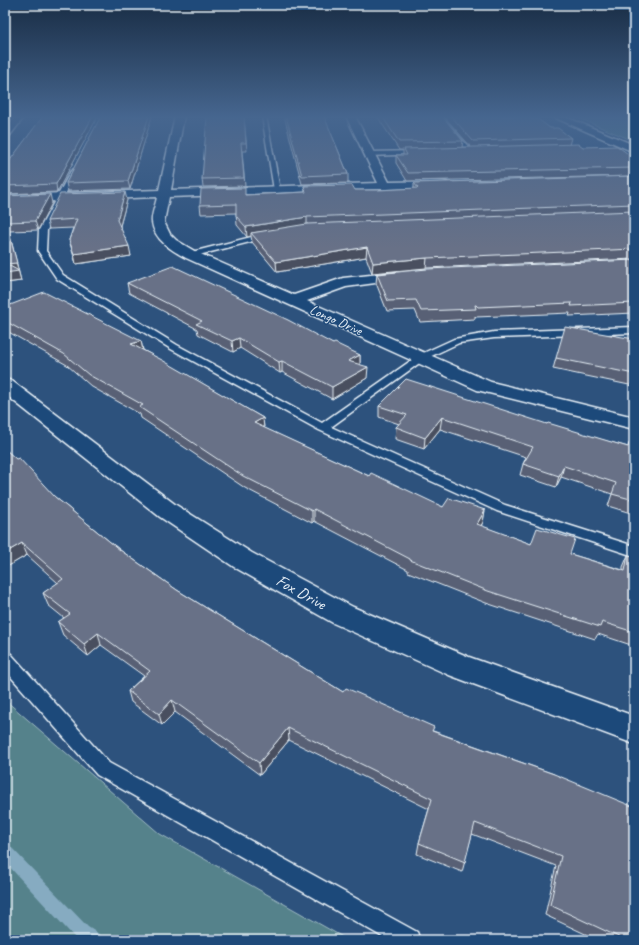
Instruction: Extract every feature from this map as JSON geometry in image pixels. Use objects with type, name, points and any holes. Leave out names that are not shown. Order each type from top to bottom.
[{"type":"street","name":"Longo Drive","points":[[171,160],[158,222],[163,235],[171,244],[191,255],[292,301],[422,357],[484,386],[634,423]]},
{"type":"street","points":[[372,160],[385,186]]},
{"type":"street","points":[[5,199],[455,184]]},
{"type":"street","points":[[292,301],[343,283],[381,277],[418,274]]},
{"type":"street","name":"Fox Drive","points":[[5,385],[168,511],[243,560],[343,615],[459,666],[634,730]]},
{"type":"lane","points":[[272,160],[277,190]]},
{"type":"lane","points":[[78,163],[43,230],[42,251],[60,277],[174,347],[323,428],[501,508],[634,551]]},
{"type":"lane","points":[[191,255],[259,237],[273,235]]},
{"type":"lane","points":[[323,428],[422,357],[457,341],[494,335],[634,330]]},
{"type":"lane","points":[[5,659],[103,768],[409,940]]},
{"type":"green space","points":[[5,700],[160,834],[348,940],[5,940]]},
{"type":"building","points":[[10,160],[69,160],[56,184],[5,186],[5,167]]},
{"type":"building","points":[[78,160],[135,160],[128,181],[66,183]]},
{"type":"building","points":[[204,160],[242,160],[244,178],[202,179]]},
{"type":"building","points":[[298,160],[342,160],[348,174],[302,176]]},
{"type":"building","points":[[399,160],[634,160],[634,168],[408,173]]},
{"type":"building","points":[[634,176],[634,204],[307,217],[246,227],[236,216],[236,204],[200,205],[201,189],[245,188],[245,195],[306,192],[304,186],[352,185],[355,190],[377,190],[418,188],[414,183]]},
{"type":"building","points":[[125,192],[117,220],[129,246],[74,254],[69,240],[77,219],[47,221],[60,194]]},
{"type":"building","points":[[50,194],[35,221],[6,222],[17,263],[6,264],[19,271],[5,273],[5,196]]},
{"type":"building","points":[[634,211],[634,249],[427,258],[373,263],[367,247],[276,262],[251,233],[307,224]]},
{"type":"building","points":[[634,260],[634,303],[571,306],[572,303],[478,307],[475,305],[476,309],[421,311],[416,300],[388,301],[377,274],[427,269]]},
{"type":"building","points":[[173,266],[288,320],[333,344],[335,343],[360,355],[348,361],[368,367],[332,387],[282,361],[279,362],[239,338],[232,341],[196,324],[202,321],[127,283]]},
{"type":"building","points":[[44,292],[141,341],[131,344],[162,360],[263,418],[254,423],[369,476],[371,473],[443,507],[449,498],[485,510],[477,524],[531,544],[537,528],[575,539],[570,554],[625,571],[628,555],[634,557],[634,632],[602,622],[600,627],[488,591],[410,560],[314,509],[312,511],[243,476],[139,407],[143,405],[89,375],[64,354],[5,321],[5,307]]},
{"type":"building","points":[[565,327],[634,339],[634,374],[556,358]]},
{"type":"building","points":[[406,379],[547,424],[548,423],[628,447],[629,443],[634,444],[634,500],[612,494],[616,483],[564,466],[559,476],[523,464],[533,447],[442,417],[425,438],[396,427],[407,415],[379,406]]},
{"type":"building","points":[[5,449],[16,459],[19,458],[55,497],[120,550],[177,590],[343,692],[346,688],[434,727],[432,731],[554,774],[634,807],[634,923],[632,940],[625,940],[550,905],[561,856],[475,823],[465,862],[419,843],[432,799],[288,728],[259,763],[172,700],[159,714],[128,691],[150,671],[98,633],[84,644],[58,622],[70,614],[43,593],[63,579],[22,543],[5,553]]},
{"type":"waterway","points":[[5,851],[82,933],[93,940]]}]
